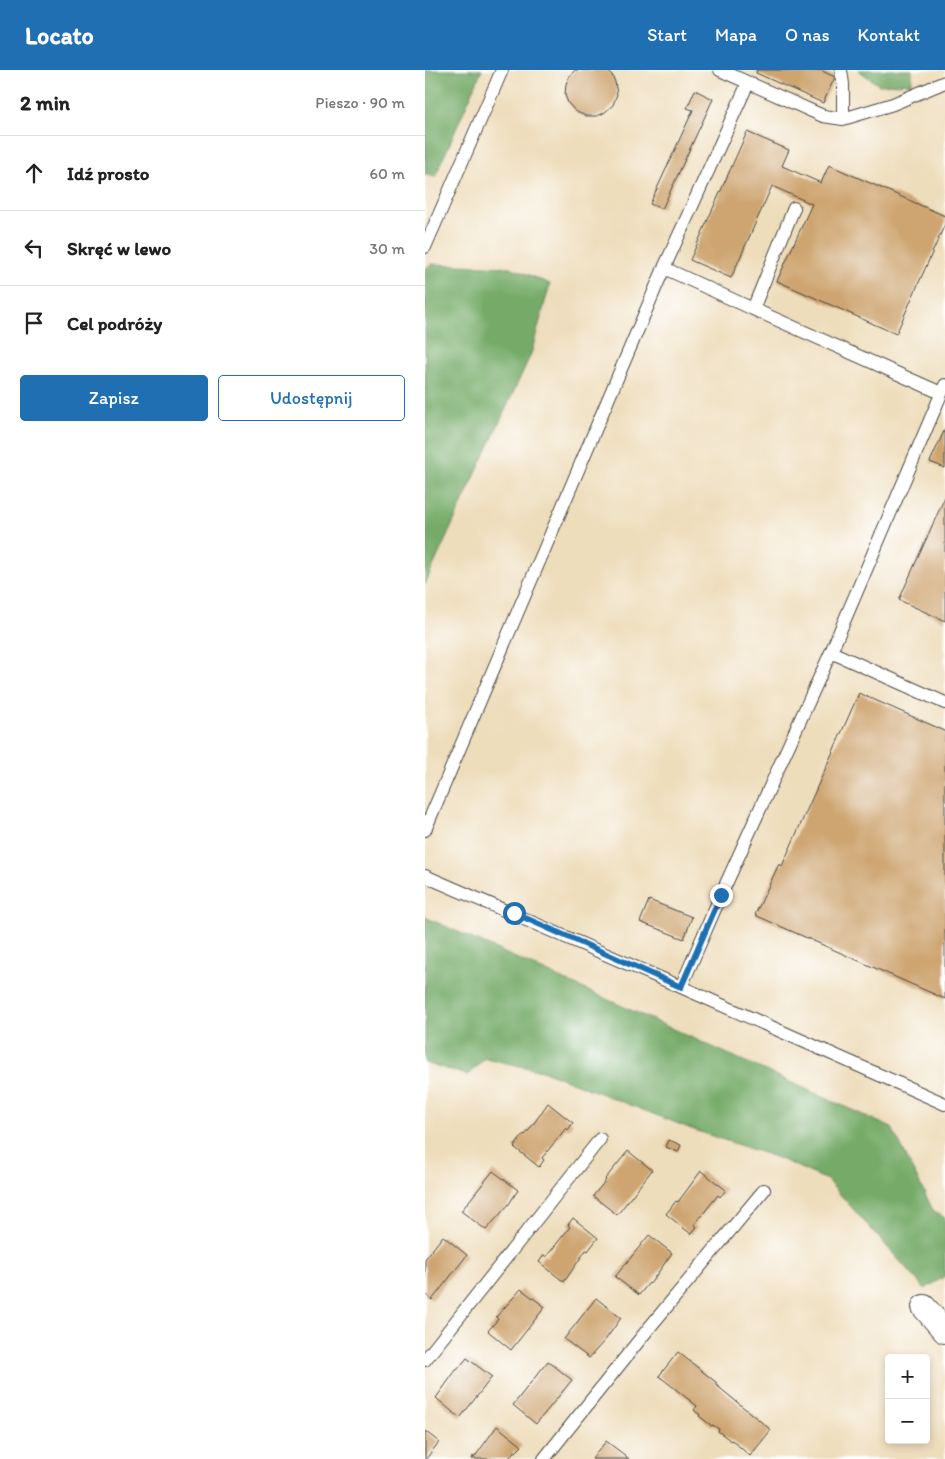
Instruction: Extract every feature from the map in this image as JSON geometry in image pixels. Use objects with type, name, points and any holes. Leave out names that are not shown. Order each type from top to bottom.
[{"type":"street","points":[[924,1307],[945,1331]]},
{"type":"lane","points":[[425,247],[502,70]]},
{"type":"lane","points":[[720,70],[823,116],[843,120],[893,104],[945,82]]},
{"type":"lane","points":[[841,70],[843,120]]},
{"type":"lane","points":[[425,830],[664,268],[748,82]]},
{"type":"lane","points":[[753,309],[794,208]]},
{"type":"lane","points":[[664,268],[753,309],[943,389],[831,652],[681,987]]},
{"type":"lane","points":[[831,652],[945,703]]},
{"type":"lane","points":[[425,876],[945,1104]]},
{"type":"lane","points":[[425,1360],[600,1139]]},
{"type":"lane","points":[[544,1459],[649,1328],[764,1190]]},
{"type":"green space","points":[[425,70],[482,70],[435,177],[425,175]]},
{"type":"green space","points":[[858,70],[912,70],[912,83],[879,85]]},
{"type":"green space","points":[[432,264],[510,267],[550,284],[531,354],[425,584],[425,269]]},
{"type":"green space","points":[[425,917],[892,1128],[933,1210],[945,1218],[945,1276],[925,1289],[827,1180],[775,1157],[694,1130],[546,1072],[485,1058],[468,1075],[425,1063]]},
{"type":"building","points":[[575,70],[606,70],[612,75],[617,94],[613,105],[604,113],[597,116],[586,116],[575,111],[568,103],[565,95],[566,84]]},
{"type":"building","points":[[757,70],[820,70],[835,77],[823,103],[756,73]]},
{"type":"building","points":[[695,90],[713,99],[662,209],[650,204],[693,110],[687,108]]},
{"type":"building","points":[[747,132],[789,150],[782,166],[821,183],[829,165],[945,216],[945,224],[896,334],[777,281],[812,204],[772,186],[731,278],[690,260]]},
{"type":"building","points":[[945,429],[945,468],[930,462]]},
{"type":"building","points":[[945,497],[945,621],[899,600]]},
{"type":"building","points":[[859,693],[945,731],[945,999],[755,915],[779,864],[782,866]]},
{"type":"building","points":[[649,900],[692,917],[684,939],[640,922]]},
{"type":"building","points":[[548,1103],[573,1123],[568,1130],[566,1128],[542,1158],[544,1160],[539,1167],[514,1147]]},
{"type":"building","points":[[669,1140],[681,1145],[678,1152],[666,1147]]},
{"type":"building","points":[[628,1151],[652,1170],[617,1215],[593,1196]]},
{"type":"building","points":[[493,1171],[518,1190],[509,1204],[486,1230],[461,1211]]},
{"type":"building","points":[[701,1171],[726,1190],[720,1197],[718,1195],[694,1225],[697,1227],[691,1234],[666,1214],[676,1201],[678,1202]]},
{"type":"building","points":[[573,1218],[598,1238],[588,1251],[586,1250],[564,1282],[539,1262],[544,1255],[546,1257],[570,1227],[568,1225]]},
{"type":"building","points":[[649,1235],[672,1253],[650,1284],[639,1295],[615,1277]]},
{"type":"building","points":[[443,1236],[467,1255],[432,1300],[425,1294],[425,1259]]},
{"type":"building","points":[[521,1289],[545,1307],[511,1350],[488,1331],[498,1319],[496,1317]]},
{"type":"building","points":[[596,1298],[621,1318],[589,1358],[564,1339]]},
{"type":"building","points":[[678,1352],[771,1430],[750,1456],[732,1440],[718,1431],[719,1429],[699,1416],[694,1410],[697,1406],[659,1376]]},
{"type":"building","points":[[467,1358],[492,1377],[460,1418],[436,1398]]},
{"type":"building","points":[[548,1361],[572,1380],[536,1424],[513,1405]]},
{"type":"building","points":[[497,1426],[522,1446],[516,1452],[514,1451],[509,1459],[471,1459],[473,1456],[474,1458]]},
{"type":"building","points":[[425,1431],[439,1442],[426,1459],[425,1459]]},
{"type":"building","points":[[606,1441],[626,1456],[629,1459],[592,1459]]},
{"type":"route","points":[[514,913],[681,987],[721,895]]}]
